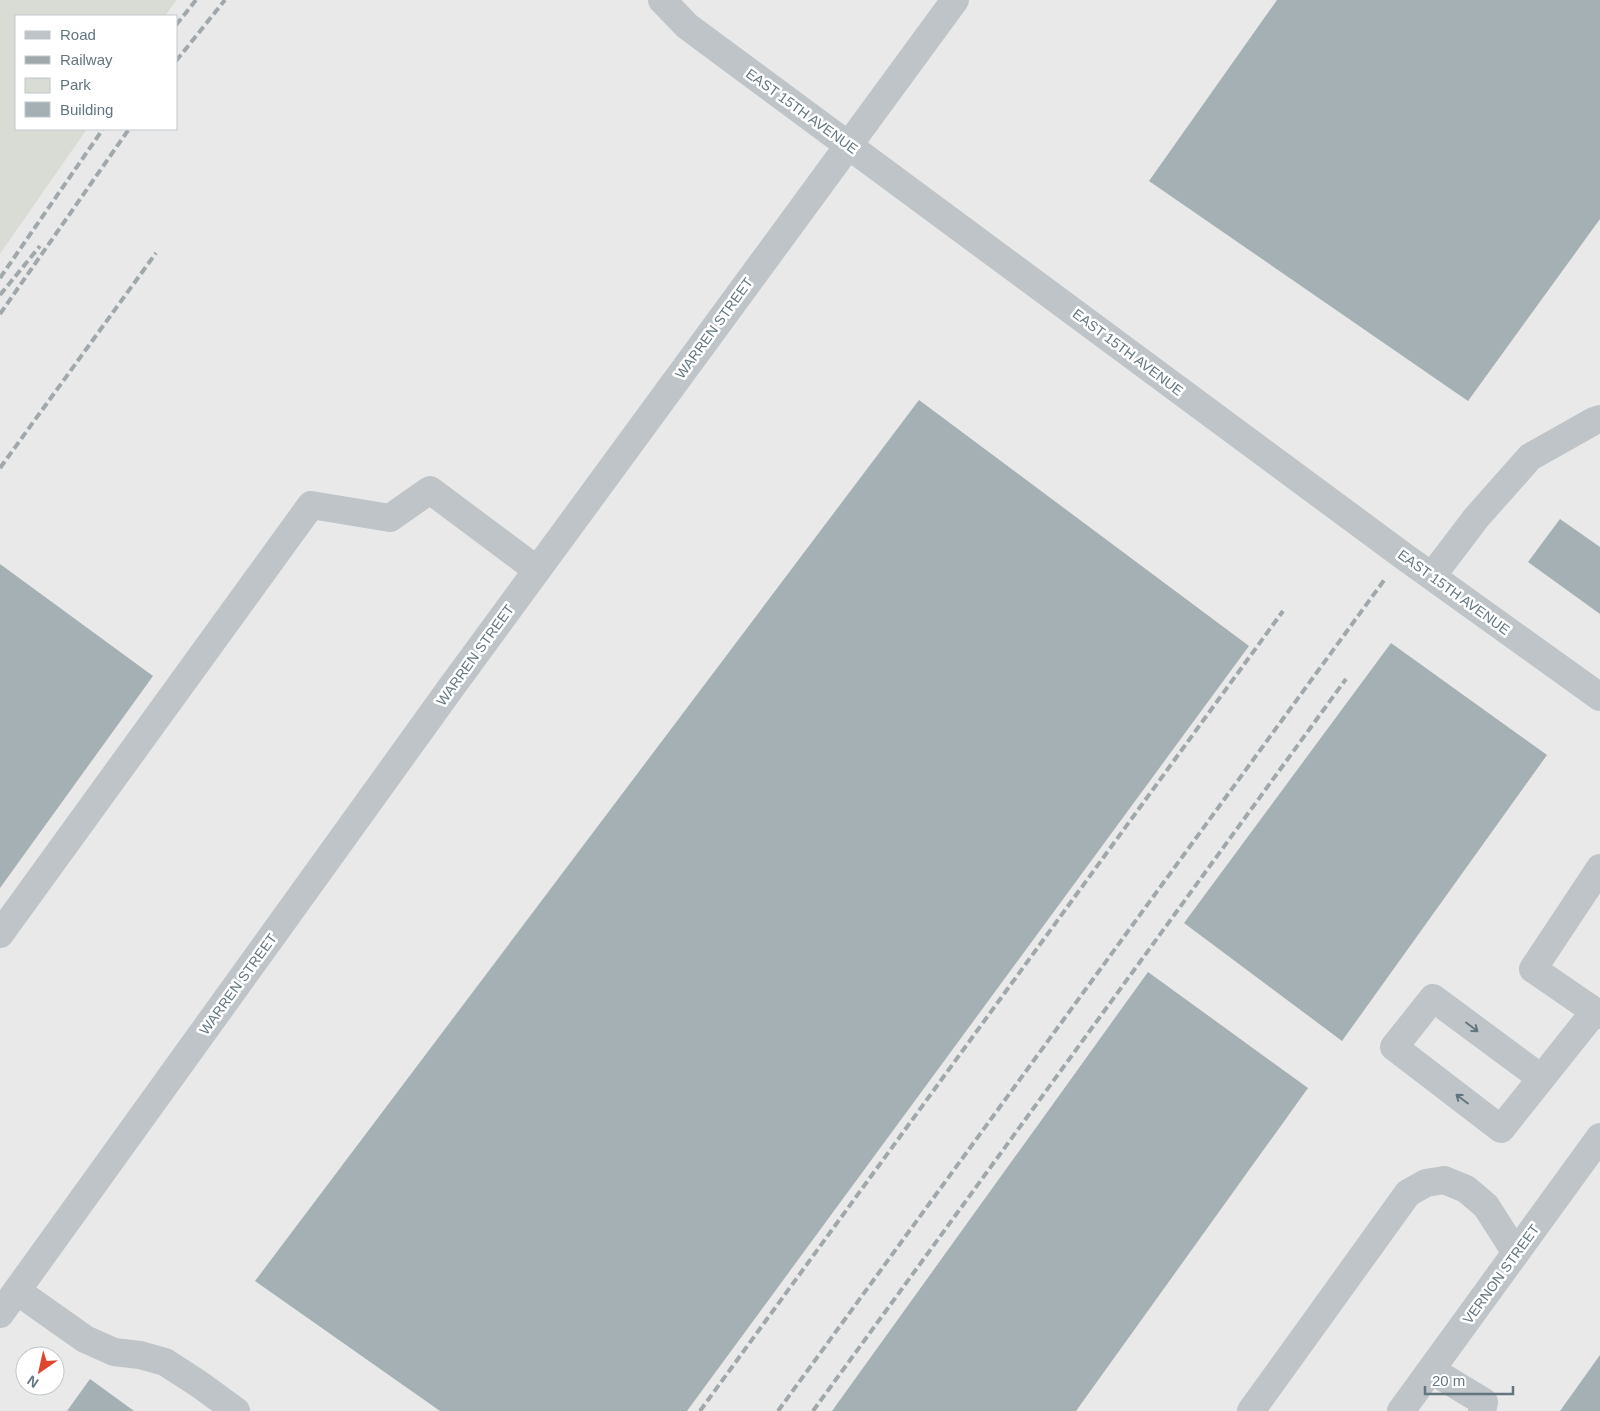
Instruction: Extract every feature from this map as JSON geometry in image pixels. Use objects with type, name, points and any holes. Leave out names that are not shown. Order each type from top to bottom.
[{"type":"street","name":"EAST 15TH AVENUE","points":[[662,0],[687,26],[1432,576],[1600,697]]},
{"type":"street","name":"WARREN STREET","points":[[0,1314],[537,570],[955,0]]},
{"type":"street","points":[[1432,576],[1476,518],[1530,457],[1594,420],[1600,420]]},
{"type":"street","points":[[0,934],[312,505],[390,518],[430,490],[537,570]]},
{"type":"street","points":[[1540,1078],[1433,998],[1394,1047],[1501,1128],[1540,1078],[1597,1013],[1533,969],[1600,868]]},
{"type":"street","name":"VERNON STREET","points":[[1401,1411],[1600,1136]]},
{"type":"street","points":[[1257,1409],[1408,1193],[1426,1183],[1444,1180],[1466,1189],[1486,1206],[1516,1253]]},
{"type":"street","points":[[17,1291],[85,1339],[114,1352],[140,1355],[165,1362],[236,1411]]},
{"type":"street","points":[[1431,1370],[1484,1402],[1482,1411]]},
{"type":"shaded area","points":[[177,0],[1600,0],[1600,1411],[0,1411],[0,254],[86,130],[178,130],[178,15],[166,15]]},
{"type":"green space","points":[[0,0],[177,0],[166,15],[15,15],[15,130],[86,130],[0,254]]},
{"type":"building","points":[[1277,0],[1600,0],[1600,219],[1468,401],[1149,181]]},
{"type":"building","points":[[919,400],[1249,646],[687,1411],[440,1411],[255,1281]]},
{"type":"building","points":[[1560,519],[1600,547],[1600,614],[1528,562]]},
{"type":"building","points":[[0,564],[153,676],[0,888]]},
{"type":"building","points":[[1391,643],[1547,755],[1342,1041],[1184,923]]},
{"type":"building","points":[[1148,972],[1308,1088],[1076,1411],[832,1411]]},
{"type":"building","points":[[1600,1355],[1600,1411],[1560,1411]]},
{"type":"building","points":[[90,1379],[134,1411],[67,1411]]},
{"type":"railway","points":[[178,22],[196,0]]},
{"type":"railway","points":[[178,59],[225,0]]},
{"type":"railway","points":[[0,278],[102,130]]},
{"type":"railway","points":[[0,314],[128,130]]},
{"type":"railway","points":[[0,295],[40,246]]},
{"type":"railway","points":[[0,468],[156,253]]},
{"type":"railway","points":[[778,1411],[1385,579]]},
{"type":"railway","points":[[700,1411],[1283,611]]},
{"type":"railway","points":[[813,1411],[1346,679]]}]
